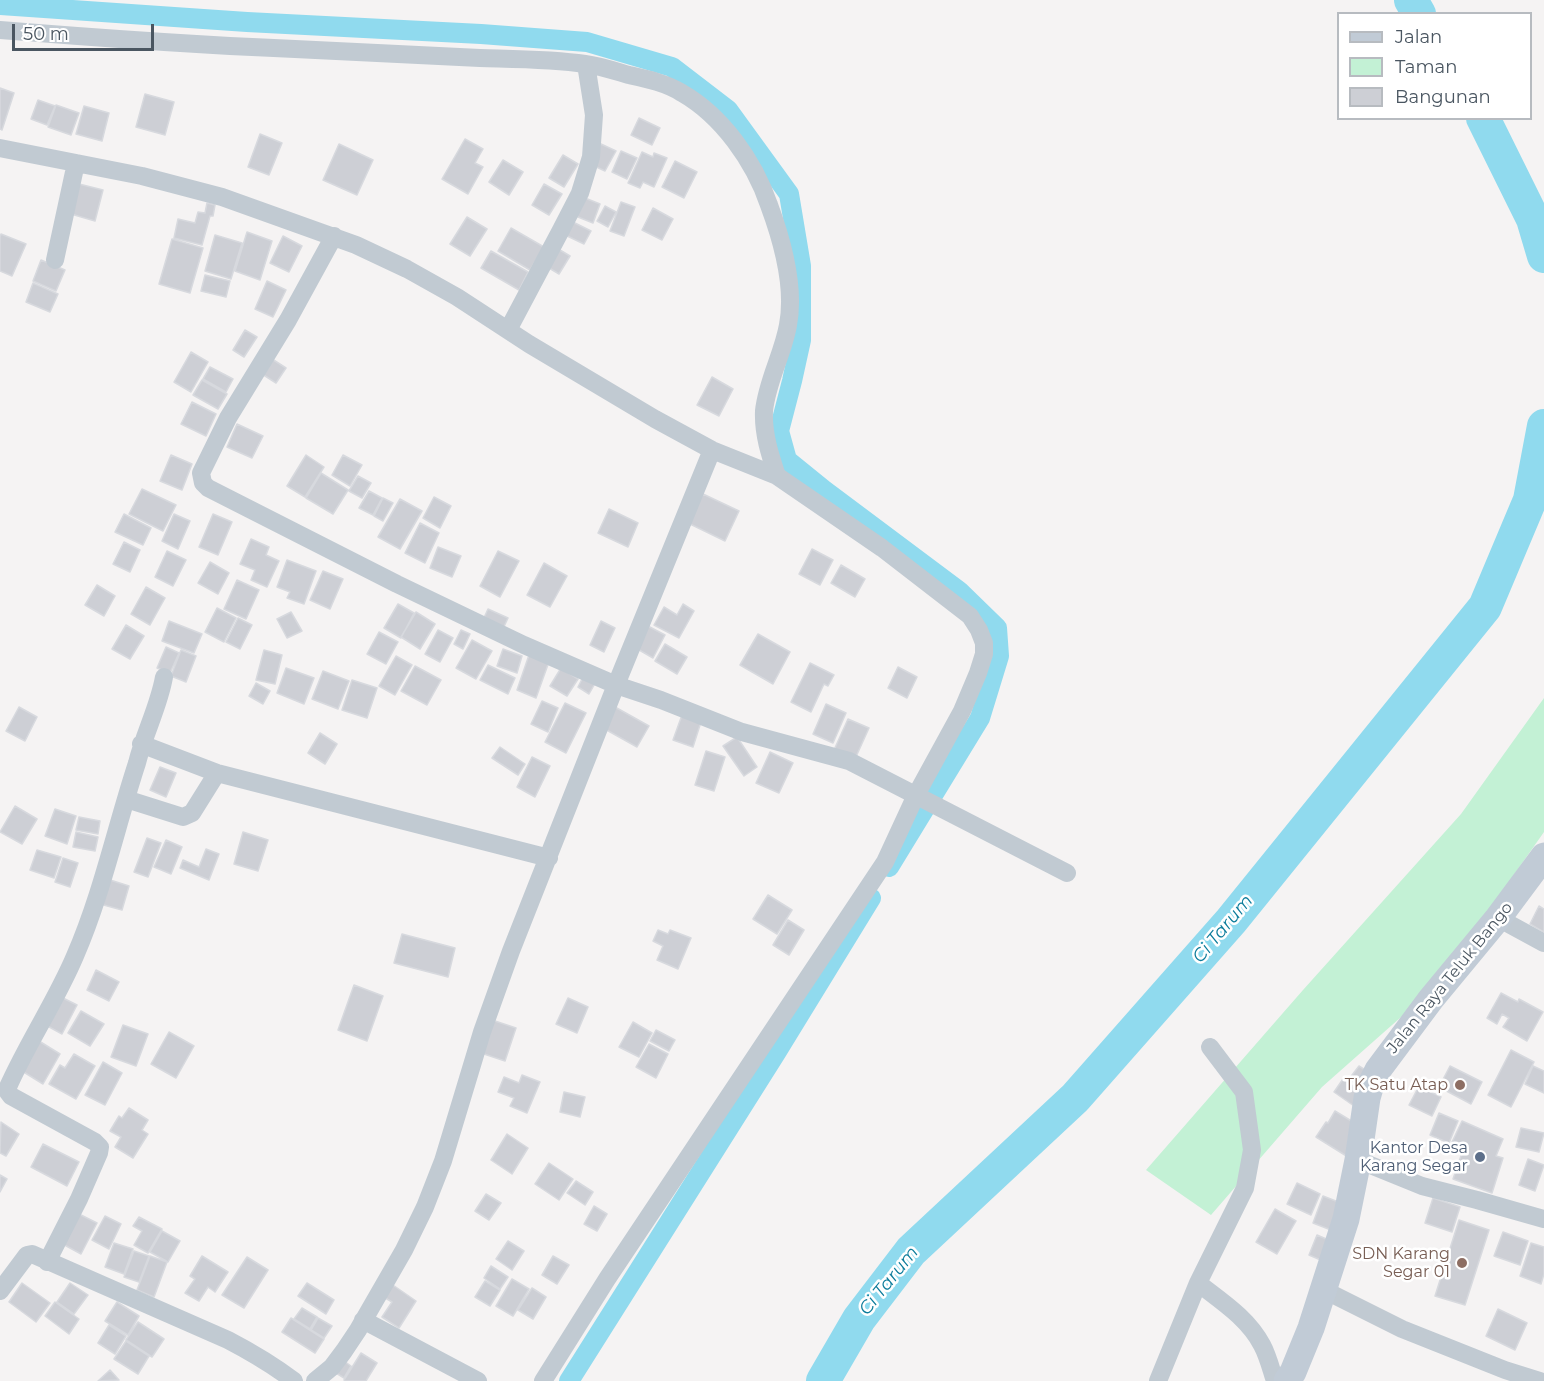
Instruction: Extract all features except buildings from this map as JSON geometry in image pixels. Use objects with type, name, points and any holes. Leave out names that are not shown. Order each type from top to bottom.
[{"type":"main road","name":"Jalan Raya Teluk Bango","points":[[1287,1381],[1311,1328],[1346,1219],[1371,1084],[1378,1070],[1431,999],[1498,918],[1544,856]]},
{"type":"street","points":[[0,30],[271,48],[586,64],[650,80],[680,92],[701,106],[745,153],[768,201],[776,224],[786,269],[789,294],[788,324],[768,390],[764,410],[764,427],[777,476]]},
{"type":"street","points":[[508,330],[580,193],[591,157],[594,115],[586,64]]},
{"type":"street","points":[[0,148],[142,176],[222,197],[356,245],[407,269],[457,297],[655,419],[712,450],[777,476],[882,548],[970,616],[979,630],[984,643],[984,654],[972,691],[916,795],[885,862],[607,1279],[543,1381]]},
{"type":"street","points":[[55,260],[76,163]]},
{"type":"street","points":[[334,237],[288,320],[228,418],[201,473],[203,483],[208,488],[397,584],[524,645],[616,685],[742,732],[849,761],[1067,873]]},
{"type":"street","points":[[315,1381],[332,1367],[344,1351],[404,1250],[425,1207],[443,1161],[497,987],[712,450]]},
{"type":"street","points":[[47,1262],[79,1199],[100,1147],[95,1142],[11,1096],[8,1087],[75,956],[95,903],[141,744],[162,688],[164,676]]},
{"type":"street","points":[[141,744],[217,773],[549,858]]},
{"type":"street","points":[[126,799],[183,817],[192,813],[217,773]]},
{"type":"street","points":[[1498,918],[1544,943]]},
{"type":"street","points":[[1158,1381],[1198,1283],[1245,1188],[1252,1150],[1244,1092],[1210,1047]]},
{"type":"street","points":[[1358,1160],[1422,1186],[1544,1219]]},
{"type":"street","points":[[0,1291],[27,1255],[32,1254],[228,1340],[255,1354],[294,1381]]},
{"type":"street","points":[[1198,1283],[1255,1332],[1264,1347],[1275,1381]]},
{"type":"street","points":[[1324,1290],[1502,1375],[1540,1381]]},
{"type":"street","points":[[363,1320],[478,1381]]},
{"type":"green space","points":[[1544,698],[1544,832],[1435,987],[1322,1087],[1211,1215],[1146,1170],[1461,814]]},
{"type":"waterway","name":"Ci Tarum","points":[[1411,0],[1418,12]]},
{"type":"waterway","points":[[0,5],[587,42],[672,67],[728,110],[789,194],[801,266],[801,340],[779,431],[787,460],[959,591],[997,628],[999,656],[980,718],[889,867]]},
{"type":"waterway","name":"Ci Tarum","points":[[1484,120],[1533,219],[1544,256]]},
{"type":"waterway","name":"Ci Tarum","points":[[823,1381],[859,1319],[911,1251],[1075,1098],[1231,921],[1485,607],[1530,500],[1544,426]]},
{"type":"waterway","points":[[569,1381],[871,898]]},
{"type":"place","name":"TK Satu Atap","points":[[1460,1085]]},
{"type":"place","name":"Kantor Desa Karang Segar","points":[[1480,1157]]},
{"type":"place","name":"SDN Karang Segar 01","points":[[1462,1263]]}]
